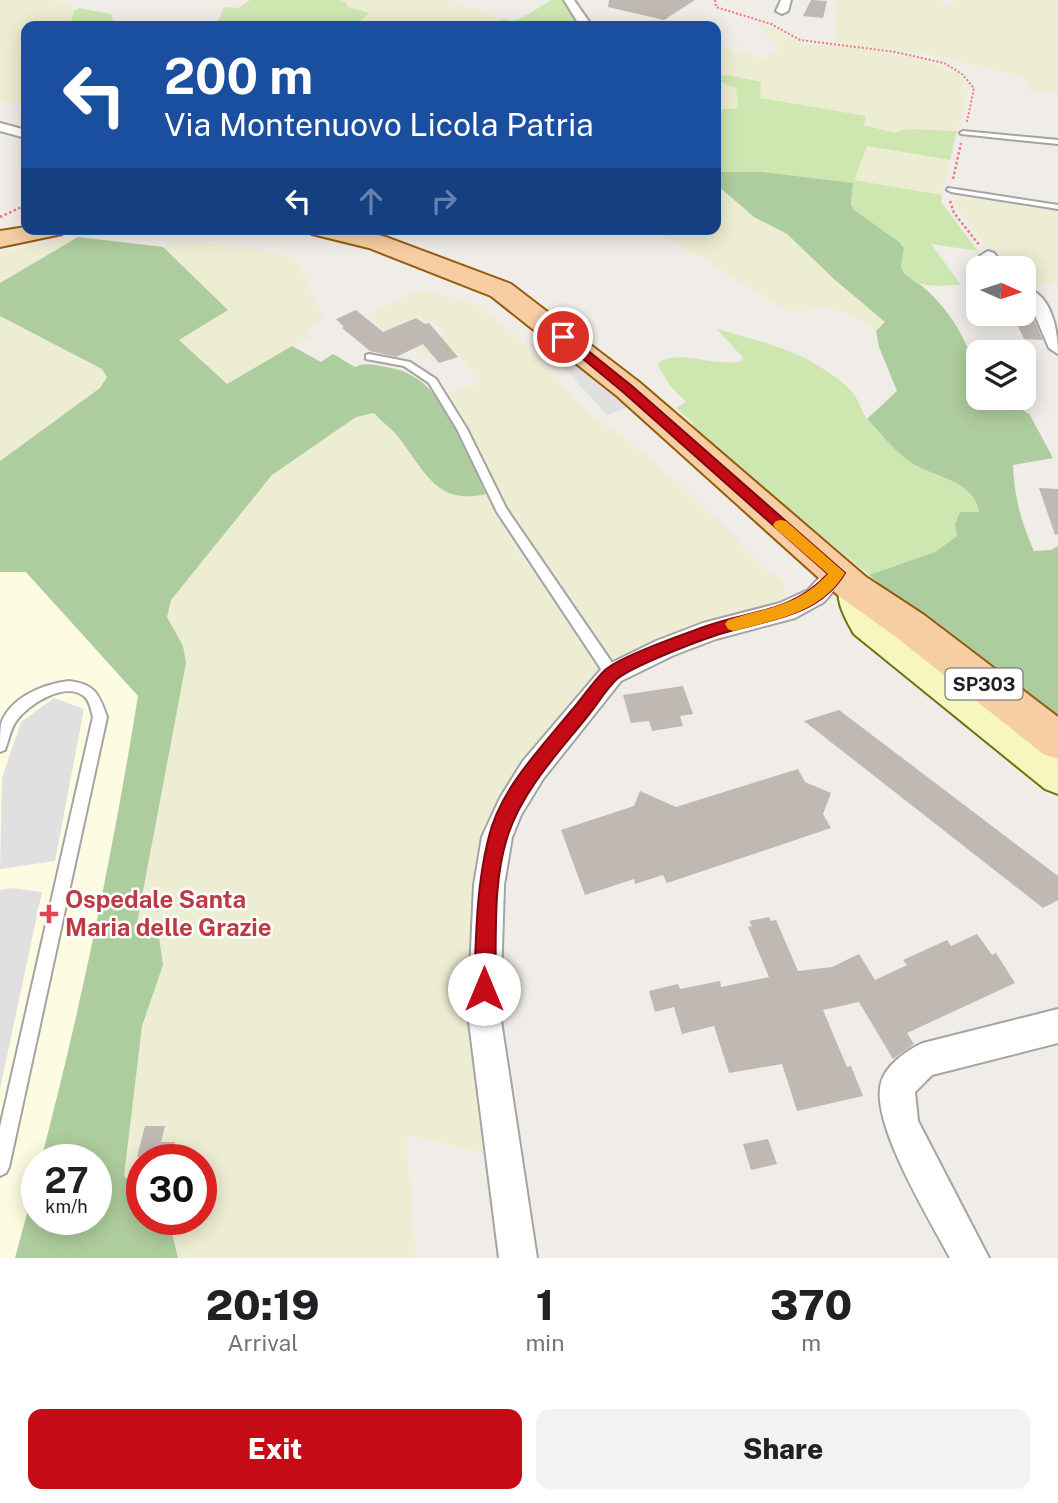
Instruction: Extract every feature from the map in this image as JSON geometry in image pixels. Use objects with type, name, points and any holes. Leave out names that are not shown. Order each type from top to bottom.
[{"type":"main road","points":[[0,239],[21,235]]},
{"type":"main road","name":"SP303","points":[[347,235],[377,242],[501,290],[628,389],[845,580],[900,636],[1058,741]]},
{"type":"street","points":[[569,0],[583,21]]},
{"type":"street","points":[[0,127],[21,133]]},
{"type":"street","points":[[1036,305],[1042,311],[1051,339],[1058,348]]},
{"type":"street","points":[[518,1258],[484,1014],[489,885],[498,837],[510,807],[533,770],[612,674],[665,648],[712,630],[786,611],[845,580]]},
{"type":"street","points":[[900,636],[1058,777]]},
{"type":"street","points":[[970,1258],[901,1124],[897,1085],[923,1060],[1058,1026]]},
{"type":"lane","points":[[964,133],[1058,142]]},
{"type":"lane","points":[[951,190],[1058,207]]},
{"type":"lane","points":[[369,357],[407,364],[433,381],[462,429],[501,509],[612,674]]},
{"type":"lane","points":[[0,746],[13,713],[24,703],[50,689],[74,686],[88,692],[94,701],[100,717],[0,1167]]},
{"type":"path","points":[[715,0],[716,7],[770,23],[787,30],[800,40],[902,53],[965,74],[974,88],[949,199],[954,213],[988,256]]},
{"type":"path","points":[[0,217],[21,207]]},
{"type":"shaded area","points":[[0,0],[52,0],[79,8],[74,11],[71,21],[21,21],[21,43],[18,51],[21,52],[21,106],[0,101]]},
{"type":"shaded area","points":[[340,0],[449,0],[504,19],[361,21],[369,13],[347,6]]},
{"type":"shaded area","points":[[838,0],[940,0],[941,4],[952,5],[953,0],[1058,0],[1058,92],[1032,91],[1021,77],[930,55],[836,43],[833,34]]},
{"type":"shaded area","points":[[756,22],[807,45],[842,46],[903,56],[936,64],[958,74],[969,85],[957,131],[906,130],[895,133],[864,125],[866,116],[760,98],[761,83],[758,81],[729,75],[721,76],[721,46],[766,59],[779,48]]},
{"type":"shaded area","points":[[721,82],[736,88],[739,108],[721,110]]},
{"type":"shaded area","points":[[867,146],[950,160],[942,195],[854,180]]},
{"type":"shaded area","points":[[721,187],[754,217],[787,234],[835,280],[885,322],[876,331],[852,316],[827,308],[789,312],[660,235],[721,235]]},
{"type":"shaded area","points":[[958,196],[1058,211],[1058,286],[1036,281],[1036,256],[1002,256],[992,252],[959,212],[955,203]]},
{"type":"shaded area","points":[[78,237],[0,283],[0,252]]},
{"type":"shaded area","points":[[176,241],[244,247],[295,257],[324,318],[309,330],[309,338],[227,384],[178,340],[228,310],[163,247]]},
{"type":"shaded area","points":[[422,289],[474,303],[517,336],[591,415],[658,465],[726,527],[759,563],[781,580],[787,593],[785,599],[764,611],[619,663],[611,660],[544,568],[501,501],[447,393],[481,382],[452,347],[424,356],[416,350],[446,334],[430,320],[426,322],[419,315],[386,332],[366,315]]},
{"type":"shaded area","points":[[0,316],[102,369],[108,377],[100,388],[0,461]]},
{"type":"shaded area","points":[[562,350],[628,407],[607,415],[554,357]]},
{"type":"shaded area","points":[[373,413],[393,432],[436,487],[470,498],[486,494],[514,546],[599,668],[598,674],[498,806],[494,1155],[406,1135],[416,1258],[178,1258],[173,1235],[217,1235],[217,1144],[128,1144],[142,1026],[163,965],[137,923],[186,663],[183,646],[167,617],[171,600],[272,475],[356,417]]},
{"type":"shaded area","name":"Ospedale Santa Maria delle Grazie","points":[[0,572],[25,572],[138,695],[121,799],[75,1030],[45,1144],[21,1144],[21,1235],[15,1258],[0,1258]]},
{"type":"shaded area","points":[[54,698],[84,709],[55,861],[0,869],[2,778],[21,722]]},
{"type":"shaded area","points":[[12,888],[42,892],[0,1089],[0,890]]},
{"type":"green space","points":[[250,0],[340,0],[347,3],[348,7],[369,13],[361,21],[218,21],[224,7],[239,8]]},
{"type":"green space","points":[[551,0],[565,0],[578,21],[511,21],[522,18]]},
{"type":"green space","points":[[79,8],[111,14],[113,21],[71,21],[74,11]]},
{"type":"green space","points":[[721,76],[761,82],[760,98],[866,116],[864,125],[895,133],[906,129],[957,131],[950,160],[867,146],[854,180],[942,195],[941,202],[978,251],[931,244],[961,285],[927,285],[906,275],[901,267],[904,248],[854,210],[851,204],[853,183],[763,172],[721,173],[721,110],[738,108],[736,88],[721,82]]},
{"type":"green space","points":[[721,172],[763,172],[853,183],[851,204],[854,210],[899,242],[904,248],[901,267],[904,273],[934,297],[962,336],[966,345],[966,410],[1023,410],[1030,415],[1053,458],[1013,465],[1019,509],[1034,551],[1051,550],[1058,546],[1058,726],[869,575],[935,552],[957,536],[955,524],[960,512],[979,512],[971,494],[963,487],[909,461],[867,419],[897,391],[879,347],[876,331],[885,322],[835,280],[787,234],[754,217],[721,189]]},
{"type":"green space","points":[[78,237],[163,247],[228,310],[179,340],[227,384],[292,346],[321,362],[333,354],[355,367],[366,364],[406,373],[424,384],[450,416],[486,494],[468,496],[441,489],[422,470],[394,432],[374,413],[356,417],[272,475],[171,600],[167,617],[183,646],[186,663],[137,923],[159,937],[163,965],[142,1026],[124,1176],[126,1235],[172,1235],[178,1258],[15,1258],[21,1235],[112,1235],[112,1144],[45,1144],[95,929],[138,696],[26,572],[0,572],[0,461],[100,388],[107,377],[102,369],[0,316],[0,283]]},
{"type":"green space","points":[[717,329],[784,350],[831,374],[852,392],[867,419],[896,449],[923,469],[971,493],[980,512],[955,524],[957,536],[935,552],[869,575],[690,427],[693,423],[676,408],[686,402],[670,386],[657,364],[675,357],[721,362],[741,361],[743,358]]},
{"type":"building","points":[[609,0],[695,0],[664,20],[608,7]]},
{"type":"building","points":[[811,0],[827,1],[823,18],[803,16]]},
{"type":"building","points":[[356,310],[383,332],[416,318],[425,324],[429,323],[458,357],[439,363],[423,344],[396,357],[370,351],[342,328],[344,327],[336,319]]},
{"type":"building","points":[[1036,324],[1043,340],[1024,339],[1018,326]]},
{"type":"building","points":[[1039,488],[1058,489],[1058,534],[1055,535]]},
{"type":"building","points":[[683,686],[693,714],[680,716],[683,726],[652,731],[649,721],[631,723],[623,695]]},
{"type":"building","points":[[839,710],[1058,876],[1058,900],[1043,908],[804,721]]},
{"type":"building","points":[[798,769],[805,782],[831,793],[823,814],[831,828],[667,883],[663,875],[635,884],[634,879],[585,895],[561,830],[634,806],[640,791],[676,807]]},
{"type":"building","points":[[769,917],[771,921],[776,920],[798,971],[832,967],[859,954],[875,980],[907,965],[903,960],[947,940],[951,946],[977,934],[992,955],[996,953],[1015,983],[907,1033],[914,1044],[893,1059],[859,1002],[823,1010],[847,1067],[851,1066],[863,1096],[797,1111],[782,1064],[729,1073],[714,1026],[682,1034],[674,1007],[655,1012],[649,991],[678,984],[680,989],[720,981],[721,987],[769,977],[748,927],[752,926],[749,921]]},
{"type":"building","points":[[145,1126],[165,1126],[161,1142],[175,1142],[175,1144],[140,1144]]},
{"type":"building","points":[[768,1139],[777,1164],[751,1170],[743,1144]]},
{"type":"slow traffic","points":[[733,624],[786,611],[816,596],[837,573],[781,525]]},
{"type":"place","name":"Ospedale Santa Maria delle Grazie","points":[[49,914]]},
{"type":"route","points":[[484,989],[489,885],[498,837],[510,807],[533,770],[612,674],[665,648],[712,630],[786,611],[816,596],[837,573],[628,389],[563,337]]}]
